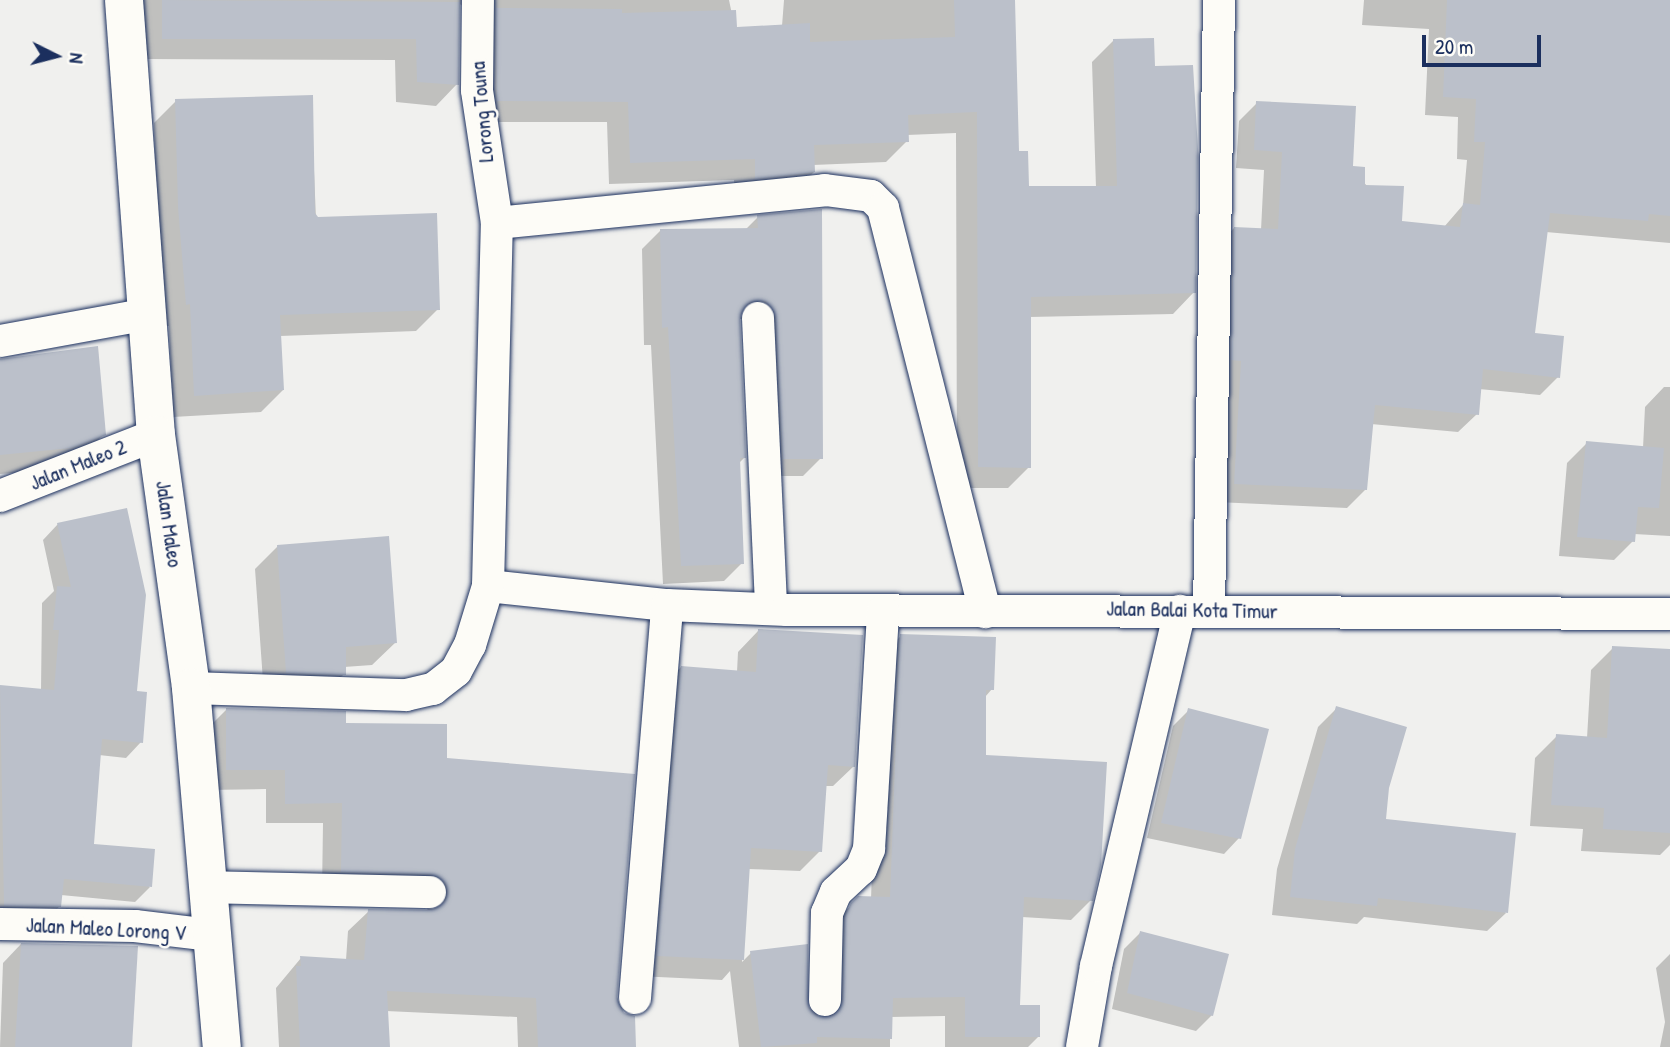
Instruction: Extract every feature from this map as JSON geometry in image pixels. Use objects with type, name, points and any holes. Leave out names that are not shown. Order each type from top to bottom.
[{"type":"street","name":"Jalan Maleo","points":[[124,0],[156,435],[191,688],[222,1047]]},
{"type":"street","name":"Lorong Touna","points":[[191,688],[406,695],[433,689],[456,671],[470,645],[488,586],[497,223],[477,90],[478,0]]},
{"type":"street","points":[[1082,1047],[1096,966],[1195,611],[1219,0]]},
{"type":"street","points":[[497,223],[825,190],[871,196],[883,208],[985,612]]},
{"type":"street","points":[[0,341],[148,314]]},
{"type":"street","points":[[758,318],[771,609]]},
{"type":"street","name":"Jalan Maleo 2","points":[[0,496],[156,435]]},
{"type":"street","name":"Jalan Balai Kota Timur","points":[[488,586],[667,605],[771,609],[1670,614]]},
{"type":"street","points":[[635,998],[667,605]]},
{"type":"street","points":[[825,1000],[830,903],[861,869],[869,849],[883,611]]},
{"type":"street","points":[[207,887],[430,891]]},
{"type":"street","name":"Jalan Maleo Lorong V","points":[[0,924],[135,926],[211,935]]},
{"type":"building","points":[[162,0],[460,2],[459,85],[417,82],[416,39],[162,39]]},
{"type":"building","points":[[954,0],[1015,0],[1019,151],[1028,151],[1029,186],[1117,186],[1113,39],[1154,38],[1155,66],[1193,65],[1198,149],[1196,293],[1031,297],[1031,468],[978,467],[977,112],[908,115],[909,142],[814,145],[815,172],[755,179],[755,159],[630,163],[628,102],[497,101],[496,8],[622,9],[622,13],[736,10],[737,27],[810,23],[810,42],[955,37]]},
{"type":"building","points":[[1447,0],[1670,0],[1670,216],[1649,214],[1648,221],[1550,213],[1535,333],[1564,336],[1560,378],[1483,369],[1479,415],[1375,405],[1367,490],[1234,484],[1241,361],[1231,360],[1234,227],[1278,229],[1282,152],[1254,150],[1256,101],[1356,106],[1353,166],[1365,167],[1365,185],[1404,186],[1402,221],[1460,227],[1463,203],[1480,205],[1485,142],[1474,142],[1476,99],[1443,97]]},
{"type":"building","points":[[313,95],[315,213],[318,217],[437,213],[440,310],[280,315],[284,390],[194,396],[190,304],[186,305],[178,207],[175,99]]},
{"type":"building","points":[[822,209],[823,459],[783,459],[776,317],[766,301],[749,302],[740,319],[746,458],[740,458],[744,564],[681,566],[668,327],[662,328],[660,229],[758,228],[757,215]]},
{"type":"building","points":[[98,346],[106,435],[71,448],[0,455],[0,359]]},
{"type":"building","points":[[1586,441],[1664,448],[1659,508],[1638,507],[1635,542],[1577,537]]},
{"type":"building","points":[[127,508],[146,595],[137,691],[147,692],[143,743],[102,739],[94,844],[155,849],[152,887],[64,879],[61,907],[4,906],[0,685],[54,690],[59,630],[53,630],[57,586],[71,587],[57,523]]},
{"type":"building","points":[[389,536],[397,643],[346,647],[346,675],[286,673],[277,545]]},
{"type":"building","points":[[758,629],[863,635],[855,767],[828,765],[822,852],[751,848],[744,960],[657,956],[681,666],[756,672]]},
{"type":"building","points":[[900,634],[996,637],[994,690],[986,690],[986,755],[1107,762],[1101,865],[1093,901],[1024,897],[1020,1005],[1040,1005],[1040,1037],[965,1037],[965,997],[893,998],[892,1039],[817,1037],[817,1043],[761,1047],[750,951],[808,944],[809,1008],[816,1016],[833,1016],[843,1001],[845,917],[851,903],[858,896],[890,897]]},
{"type":"building","points":[[1612,646],[1670,649],[1670,833],[1603,829],[1604,808],[1551,805],[1556,734],[1607,738]]},
{"type":"building","points":[[1336,706],[1407,727],[1389,788],[1386,819],[1516,833],[1508,913],[1378,898],[1377,906],[1290,897],[1295,849]]},
{"type":"building","points":[[226,708],[346,711],[346,723],[447,724],[447,758],[635,774],[617,997],[624,1013],[635,1016],[636,1047],[538,1047],[536,998],[387,991],[390,1047],[300,1047],[296,966],[301,966],[300,956],[364,960],[368,909],[430,910],[445,902],[448,892],[446,883],[431,874],[341,872],[342,803],[285,804],[285,770],[226,770]]},
{"type":"building","points":[[1188,708],[1269,729],[1241,839],[1161,823]]},
{"type":"building","points":[[1140,931],[1229,954],[1213,1016],[1127,993]]},
{"type":"building","points":[[21,943],[138,946],[132,1047],[15,1047]]}]
